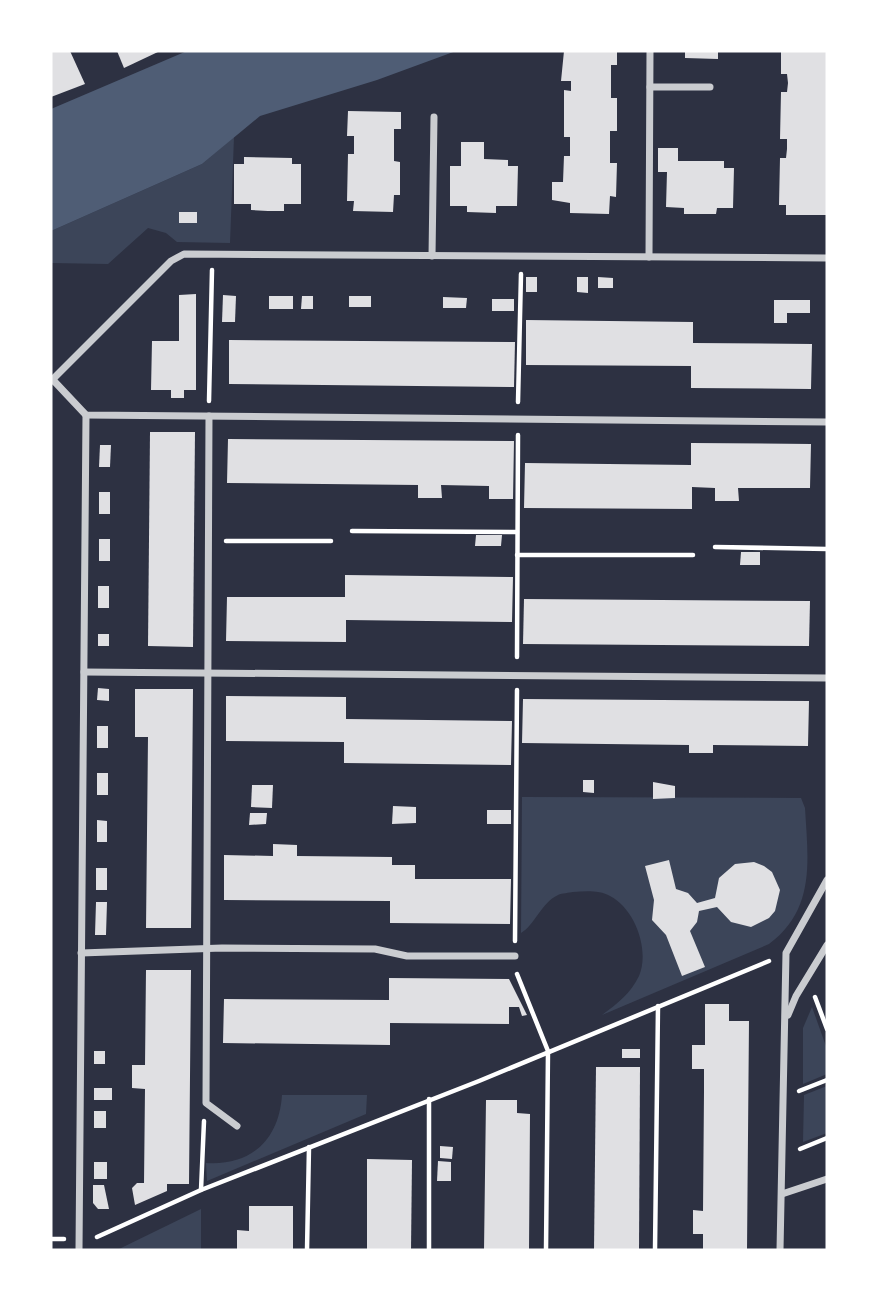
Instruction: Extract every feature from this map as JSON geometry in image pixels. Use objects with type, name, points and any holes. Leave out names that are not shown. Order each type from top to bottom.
[{"type":"street","points":[[649,257],[650,51]]},
{"type":"street","points":[[650,87],[710,87]]},
{"type":"street","points":[[432,256],[434,117]]},
{"type":"street","points":[[827,258],[184,254],[171,261],[77,352],[52,381],[86,415],[827,422]]},
{"type":"street","points":[[79,1250],[86,415]]},
{"type":"street","points":[[209,416],[206,1102],[237,1126]]},
{"type":"street","points":[[84,672],[827,678]]},
{"type":"street","points":[[780,1250],[786,953],[827,880]]},
{"type":"street","points":[[785,1027],[790,1007],[827,945]]},
{"type":"street","points":[[81,953],[375,949],[407,956],[514,956]]},
{"type":"street","points":[[782,1194],[827,1179]]},
{"type":"path","points":[[209,416],[212,255]]},
{"type":"path","points":[[521,256],[514,956],[519,983],[548,1051],[545,1250]]},
{"type":"path","points":[[352,531],[517,532]]},
{"type":"path","points":[[208,541],[331,541]]},
{"type":"path","points":[[715,547],[827,549]]},
{"type":"path","points":[[517,555],[693,555]]},
{"type":"path","points":[[97,1237],[201,1190],[786,953]]},
{"type":"path","points":[[807,977],[827,1029]]},
{"type":"path","points":[[655,1250],[658,1006]]},
{"type":"path","points":[[784,1096],[827,1080]]},
{"type":"path","points":[[429,1099],[429,1250]]},
{"type":"path","points":[[201,1190],[201,1141],[206,1102]]},
{"type":"path","points":[[782,1155],[827,1138]]},
{"type":"path","points":[[307,1250],[309,1147]]},
{"type":"shaded area","points":[[187,51],[456,51],[377,80],[260,116],[202,164],[51,231],[51,109]]},
{"type":"shaded area","points":[[234,137],[230,243],[177,242],[166,233],[148,228],[108,264],[51,263],[51,231],[202,164]]},
{"type":"shaded area","points":[[522,797],[801,798],[805,808],[807,846],[806,882],[802,899],[784,930],[769,944],[602,1015],[628,993],[639,976],[643,954],[638,931],[627,910],[619,902],[606,894],[587,891],[558,895],[521,933]]},
{"type":"shaded area","points":[[812,1007],[827,1049],[827,1074],[803,1084],[803,1028]]},
{"type":"shaded area","points":[[827,1086],[827,1133],[803,1142],[804,1095]]},
{"type":"shaded area","points":[[282,1095],[367,1095],[366,1114],[207,1181],[206,1163],[236,1160],[260,1147],[275,1125]]},
{"type":"shaded area","points":[[201,1209],[201,1250],[117,1250]]},
{"type":"building","points":[[51,51],[70,51],[85,84],[51,97]]},
{"type":"building","points":[[117,51],[160,51],[124,68]]},
{"type":"building","points":[[564,51],[617,51],[617,65],[611,65],[611,98],[617,98],[617,131],[610,131],[610,163],[617,163],[616,197],[610,196],[609,214],[570,213],[570,203],[552,200],[552,182],[563,182],[564,156],[570,156],[570,137],[564,137],[564,90],[571,91],[571,81],[561,81]]},
{"type":"building","points":[[685,51],[718,51],[718,59],[685,58]]},
{"type":"building","points":[[781,51],[827,51],[826,215],[786,215],[786,205],[779,205],[780,158],[786,158],[787,149],[787,139],[780,139],[781,92],[787,92],[788,83],[787,74],[781,74]]},
{"type":"building","points":[[348,111],[401,112],[401,129],[394,129],[394,161],[400,162],[400,195],[394,195],[393,212],[353,211],[354,201],[347,201],[348,154],[354,154],[354,136],[347,136]]},
{"type":"building","points":[[461,142],[484,142],[484,159],[508,160],[508,166],[518,166],[517,206],[496,206],[496,213],[467,212],[467,206],[450,206],[450,166],[461,166]]},
{"type":"building","points":[[658,148],[678,148],[678,161],[724,161],[724,168],[734,168],[733,208],[717,208],[716,214],[684,214],[684,208],[666,207],[667,172],[658,172]]},
{"type":"building","points":[[244,157],[292,158],[292,164],[301,164],[301,204],[284,204],[284,211],[268,211],[251,210],[251,204],[234,204],[234,164],[244,164]]},
{"type":"building","points":[[179,212],[197,212],[197,223],[179,223]]},
{"type":"building","points":[[526,277],[537,277],[537,292],[526,292]]},
{"type":"building","points":[[577,277],[588,277],[588,293],[577,292]]},
{"type":"building","points":[[598,277],[613,278],[613,288],[598,288]]},
{"type":"building","points":[[196,294],[196,390],[184,390],[184,398],[171,398],[171,390],[151,390],[152,341],[179,341],[179,295]]},
{"type":"building","points":[[223,295],[236,296],[235,322],[222,322]]},
{"type":"building","points":[[269,296],[293,296],[293,309],[269,309]]},
{"type":"building","points":[[302,296],[313,296],[313,309],[301,309]]},
{"type":"building","points":[[349,296],[371,296],[371,307],[349,307]]},
{"type":"building","points":[[443,297],[467,298],[466,308],[443,308]]},
{"type":"building","points":[[492,299],[514,299],[514,311],[492,311]]},
{"type":"building","points":[[774,300],[810,300],[810,313],[787,313],[787,323],[774,323]]},
{"type":"building","points":[[526,320],[693,322],[693,343],[812,344],[811,389],[691,388],[691,366],[526,365]]},
{"type":"building","points":[[229,340],[515,342],[514,387],[229,384]]},
{"type":"building","points":[[150,432],[195,432],[193,647],[148,646]]},
{"type":"building","points":[[228,439],[514,441],[513,499],[489,499],[489,486],[441,485],[442,498],[418,498],[418,485],[227,483]]},
{"type":"building","points":[[691,443],[811,444],[810,488],[738,488],[739,501],[715,501],[715,488],[692,487],[692,509],[524,508],[525,463],[691,465]]},
{"type":"building","points":[[100,445],[111,445],[110,467],[99,467]]},
{"type":"building","points":[[99,492],[110,492],[110,514],[99,514]]},
{"type":"building","points":[[476,535],[502,535],[501,546],[475,546]]},
{"type":"building","points":[[99,539],[110,539],[110,561],[99,561]]},
{"type":"building","points":[[741,552],[760,552],[760,565],[740,565]]},
{"type":"building","points":[[345,575],[513,577],[512,622],[346,620],[346,642],[226,641],[227,597],[345,597]]},
{"type":"building","points":[[98,586],[109,586],[109,608],[98,608]]},
{"type":"building","points":[[524,599],[810,601],[809,646],[523,644]]},
{"type":"building","points":[[98,634],[109,634],[109,646],[98,646]]},
{"type":"building","points":[[98,688],[109,689],[109,701],[97,700]]},
{"type":"building","points":[[135,689],[193,689],[191,928],[146,928],[148,737],[135,737]]},
{"type":"building","points":[[226,696],[346,697],[346,719],[512,721],[511,765],[344,763],[344,742],[226,741]]},
{"type":"building","points":[[523,699],[809,701],[808,746],[713,745],[713,753],[689,753],[689,745],[522,743]]},
{"type":"building","points":[[97,726],[108,726],[108,748],[97,748]]},
{"type":"building","points":[[97,773],[108,773],[108,795],[97,795]]},
{"type":"building","points":[[583,780],[594,780],[594,793],[583,792]]},
{"type":"building","points":[[653,782],[675,786],[675,798],[653,799]]},
{"type":"building","points":[[252,785],[273,785],[272,808],[251,807]]},
{"type":"building","points":[[393,806],[416,807],[416,823],[392,824]]},
{"type":"building","points":[[487,810],[511,810],[511,824],[487,824]]},
{"type":"building","points":[[250,813],[267,813],[266,824],[249,825]]},
{"type":"building","points":[[97,820],[107,821],[107,842],[97,842]]},
{"type":"building","points":[[273,844],[297,845],[297,856],[392,857],[392,865],[415,865],[415,879],[511,879],[510,924],[390,923],[390,901],[224,900],[224,855],[273,856]]},
{"type":"building","points":[[669,860],[676,889],[688,893],[697,903],[715,898],[719,878],[735,864],[754,862],[764,866],[772,872],[780,890],[775,911],[769,918],[751,927],[731,922],[717,907],[699,911],[697,922],[690,931],[705,967],[682,976],[666,935],[652,920],[654,900],[645,866]]},
{"type":"building","points":[[96,868],[107,868],[107,890],[96,890]]},
{"type":"building","points":[[96,902],[107,902],[106,935],[95,935]]},
{"type":"building","points":[[146,970],[191,970],[189,1184],[167,1184],[167,1191],[135,1205],[132,1188],[137,1183],[144,1183],[145,1089],[132,1088],[132,1065],[145,1065]]},
{"type":"building","points":[[389,978],[509,979],[527,1015],[522,1016],[519,1007],[509,1007],[509,1024],[390,1023],[390,1045],[223,1043],[224,999],[389,1000]]},
{"type":"building","points":[[705,1004],[729,1004],[729,1021],[749,1021],[747,1250],[703,1250],[703,1234],[693,1234],[693,1210],[703,1211],[704,1069],[692,1069],[692,1045],[705,1045]]},
{"type":"building","points":[[622,1049],[640,1049],[640,1058],[622,1058]]},
{"type":"building","points":[[94,1051],[105,1051],[105,1064],[94,1064]]},
{"type":"building","points":[[596,1067],[640,1067],[639,1250],[594,1250]]},
{"type":"building","points":[[94,1088],[112,1088],[112,1100],[94,1100]]},
{"type":"building","points":[[486,1100],[517,1100],[517,1113],[530,1114],[529,1250],[484,1250]]},
{"type":"building","points":[[94,1111],[106,1111],[106,1128],[94,1128]]},
{"type":"building","points":[[440,1146],[453,1147],[452,1159],[440,1158]]},
{"type":"building","points":[[367,1159],[412,1160],[411,1250],[367,1250]]},
{"type":"building","points":[[438,1161],[451,1162],[451,1181],[437,1181]]},
{"type":"building","points":[[94,1162],[107,1162],[107,1179],[94,1179]]},
{"type":"building","points":[[93,1185],[104,1185],[109,1209],[98,1209],[93,1203]]},
{"type":"building","points":[[249,1206],[293,1206],[293,1250],[237,1250],[237,1230],[249,1231]]}]
